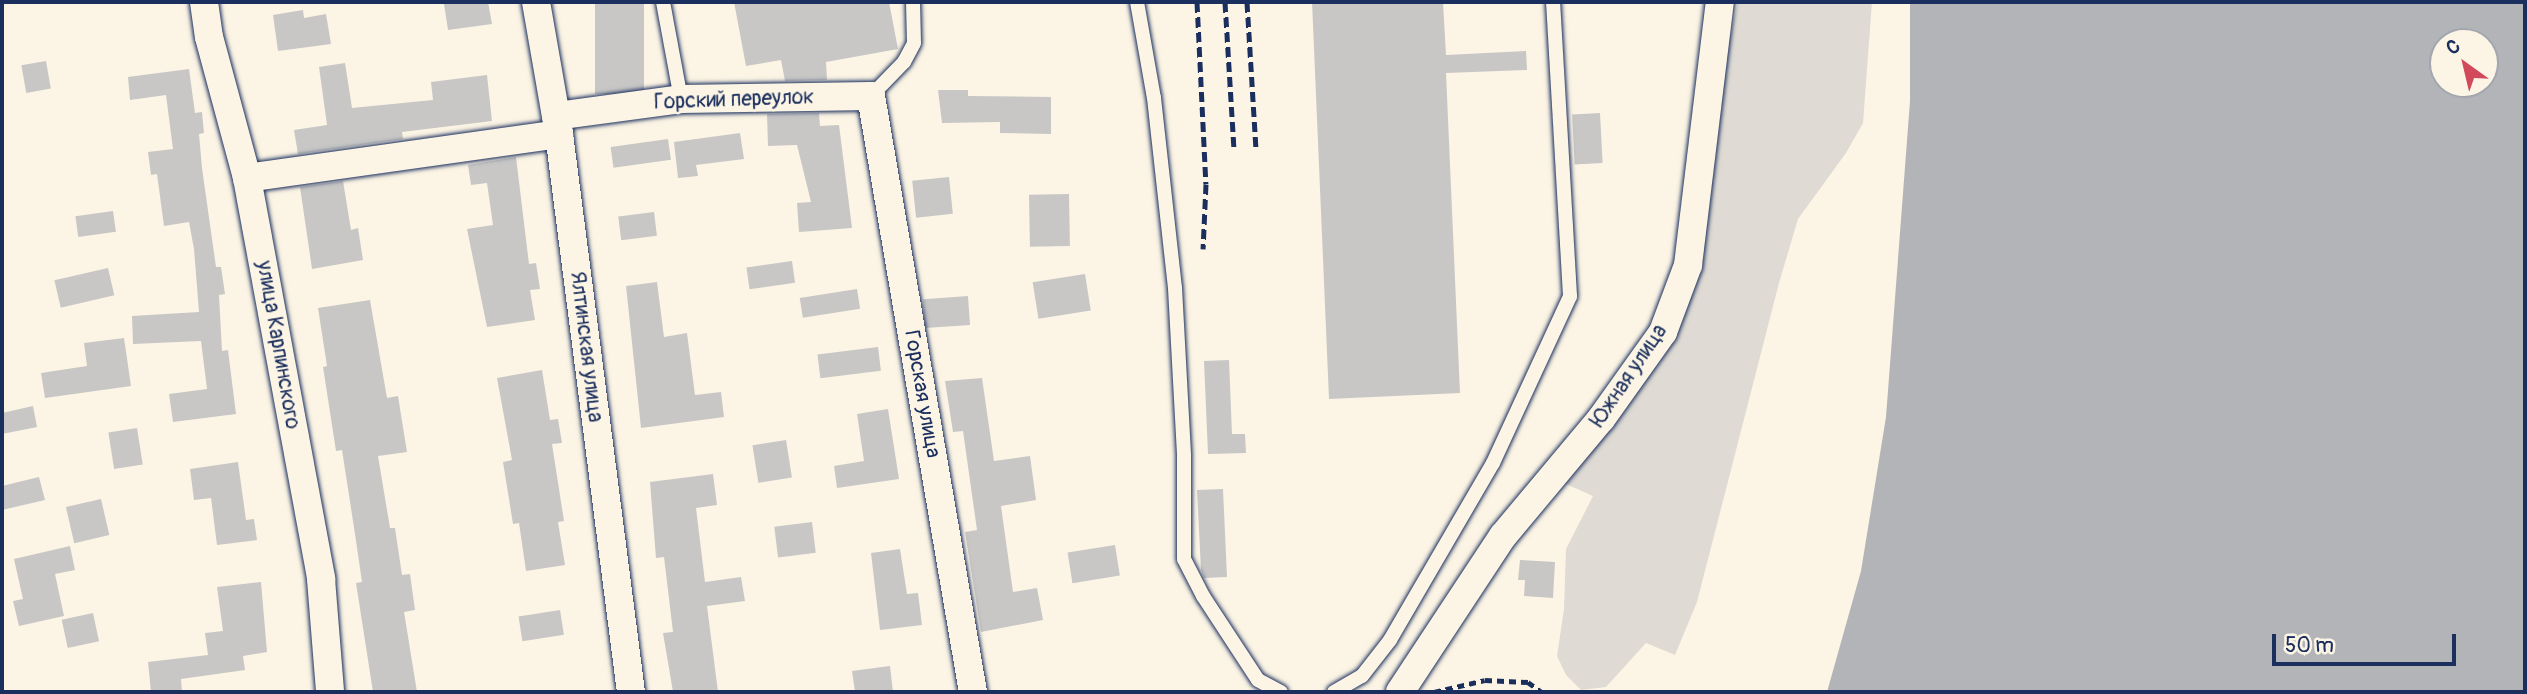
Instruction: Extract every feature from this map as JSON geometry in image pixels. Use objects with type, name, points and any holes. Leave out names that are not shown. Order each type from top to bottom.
[{"type":"street","name":"улица Карпинского","points":[[204,2],[209,37],[247,178],[321,579],[330,692]]},
{"type":"street","name":"Ялтинская улица","points":[[536,2],[558,125],[631,692]]},
{"type":"street","name":"Южная улица","points":[[1399,692],[1503,536],[1601,419],[1663,332],[1688,265],[1720,2]]},
{"type":"street","name":"Горский переулок","points":[[247,178],[558,125],[681,99],[871,96]]},
{"type":"street","name":"Горская улица","points":[[871,96],[973,692]]},
{"type":"lane","points":[[663,2],[681,99]]},
{"type":"lane","points":[[871,96],[904,62],[914,43],[913,2]]},
{"type":"lane","points":[[1137,2],[1153,98],[1175,288],[1184,456],[1184,559],[1203,596],[1258,680],[1281,692]]},
{"type":"lane","points":[[1334,692],[1362,676],[1390,640],[1493,463],[1570,296],[1553,2]]},
{"type":"path","points":[[1434,692],[1485,680],[1528,682],[1542,692]]},
{"type":"shaded area","points":[[1738,2],[1872,2],[1863,123],[1846,153],[1798,219],[1697,602],[1675,655],[1646,643],[1606,687],[1581,690],[1566,675],[1557,656],[1564,609],[1566,549],[1593,496],[1564,483],[1674,326],[1715,105]]},
{"type":"shaded area","points":[[1910,2],[2525,2],[2525,692],[1827,692],[1861,571],[1886,417],[1910,101]]},
{"type":"building","points":[[488,2],[492,24],[448,30],[444,4]]},
{"type":"building","points":[[595,2],[644,2],[644,94],[595,94]]},
{"type":"building","points":[[734,2],[889,2],[898,49],[826,62],[827,80],[785,81],[781,60],[746,66]]},
{"type":"building","points":[[1312,2],[1443,2],[1446,55],[1526,51],[1527,70],[1446,73],[1460,393],[1329,399]]},
{"type":"building","points":[[303,10],[304,18],[326,14],[331,44],[278,51],[273,15]]},
{"type":"building","points":[[46,61],[51,89],[26,93],[21,65]]},
{"type":"building","points":[[345,63],[352,108],[433,100],[431,82],[487,75],[492,121],[402,132],[403,139],[298,154],[294,130],[327,125],[319,67]]},
{"type":"building","points":[[189,69],[195,113],[202,112],[204,133],[199,134],[202,168],[216,267],[221,267],[225,294],[219,295],[222,351],[228,350],[236,414],[173,422],[169,394],[207,389],[201,341],[133,344],[132,316],[199,312],[194,249],[189,222],[164,226],[157,174],[151,175],[148,152],[173,149],[166,95],[130,100],[128,77]]},
{"type":"building","points":[[938,90],[968,90],[968,96],[1051,97],[1051,134],[1000,133],[1000,122],[942,123]]},
{"type":"building","points":[[819,113],[820,126],[839,125],[852,228],[799,232],[797,203],[811,202],[797,145],[768,146],[767,114]]},
{"type":"building","points":[[1600,113],[1603,163],[1575,164],[1572,114]]},
{"type":"building","points":[[740,133],[744,159],[696,165],[698,176],[678,178],[674,142]]},
{"type":"building","points":[[668,139],[671,160],[613,168],[611,147]]},
{"type":"building","points":[[516,157],[529,264],[536,263],[540,289],[530,290],[535,320],[487,327],[467,229],[493,225],[487,183],[471,185],[468,165]]},
{"type":"building","points":[[949,177],[953,214],[916,218],[912,181]]},
{"type":"building","points":[[343,181],[351,230],[358,228],[363,260],[312,269],[300,187]]},
{"type":"building","points":[[1069,194],[1070,246],[1030,247],[1029,195]]},
{"type":"building","points":[[113,211],[116,232],[78,237],[75,216]]},
{"type":"building","points":[[654,212],[657,236],[621,240],[618,216]]},
{"type":"building","points":[[792,261],[795,283],[750,289],[746,267]]},
{"type":"building","points":[[108,268],[114,295],[61,308],[54,280]]},
{"type":"building","points":[[1085,274],[1091,311],[1038,319],[1033,282]]},
{"type":"building","points":[[657,282],[664,337],[687,333],[695,395],[721,392],[724,417],[641,428],[626,286]]},
{"type":"building","points":[[857,289],[860,309],[803,318],[800,298]]},
{"type":"building","points":[[968,296],[970,325],[925,328],[923,299]]},
{"type":"building","points":[[370,300],[387,398],[398,396],[407,452],[378,456],[390,528],[395,528],[402,575],[410,574],[415,610],[404,612],[417,692],[373,692],[356,583],[362,582],[355,534],[342,450],[336,451],[323,367],[327,366],[318,308]]},
{"type":"building","points":[[124,338],[131,386],[45,398],[41,373],[87,366],[84,343]]},
{"type":"building","points":[[878,347],[881,371],[820,378],[817,354]]},
{"type":"building","points":[[1229,360],[1232,434],[1245,434],[1246,453],[1208,454],[1204,361]]},
{"type":"building","points":[[542,370],[550,420],[558,419],[562,443],[552,444],[564,521],[558,522],[565,565],[526,571],[519,523],[513,524],[503,462],[512,460],[497,378]]},
{"type":"building","points":[[982,378],[994,461],[1030,456],[1036,500],[1001,506],[1013,592],[1037,588],[1043,620],[981,632],[965,532],[977,530],[963,431],[953,432],[945,381]]},
{"type":"building","points":[[33,406],[37,427],[2,434],[2,413]]},
{"type":"building","points":[[888,409],[899,479],[837,488],[834,466],[864,461],[857,414]]},
{"type":"building","points":[[137,428],[143,465],[114,469],[108,433]]},
{"type":"building","points":[[786,440],[792,478],[758,483],[752,445]]},
{"type":"building","points":[[238,462],[246,520],[254,519],[257,540],[217,545],[211,498],[194,500],[190,469]]},
{"type":"building","points":[[713,474],[717,505],[696,508],[705,582],[741,577],[745,601],[707,606],[718,692],[673,692],[663,633],[673,632],[664,557],[656,558],[650,482]]},
{"type":"building","points":[[39,477],[45,500],[2,510],[2,486]]},
{"type":"building","points":[[1223,489],[1227,577],[1204,578],[1201,570],[1197,490]]},
{"type":"building","points":[[101,499],[109,535],[74,543],[66,507]]},
{"type":"building","points":[[812,522],[816,553],[778,557],[774,527]]},
{"type":"building","points":[[1115,545],[1120,576],[1072,583],[1068,553]]},
{"type":"building","points":[[70,546],[75,570],[55,574],[64,616],[19,626],[13,601],[23,599],[14,559]]},
{"type":"building","points":[[900,549],[907,594],[918,593],[922,625],[880,630],[871,553]]},
{"type":"building","points":[[1520,560],[1555,562],[1553,598],[1524,596],[1525,580],[1518,580]]},
{"type":"building","points":[[261,582],[267,652],[243,656],[245,670],[181,679],[182,692],[151,692],[148,662],[208,655],[205,633],[223,631],[217,587]]},
{"type":"building","points":[[560,610],[564,635],[522,641],[519,617]]},
{"type":"building","points":[[93,613],[99,641],[68,648],[62,620]]},
{"type":"building","points":[[890,666],[893,692],[855,692],[852,671]]},
{"type":"railway","points":[[1197,2],[1206,184],[1203,249]]},
{"type":"railway","points":[[1225,2],[1234,148]]},
{"type":"railway","points":[[1247,2],[1256,148]]}]
